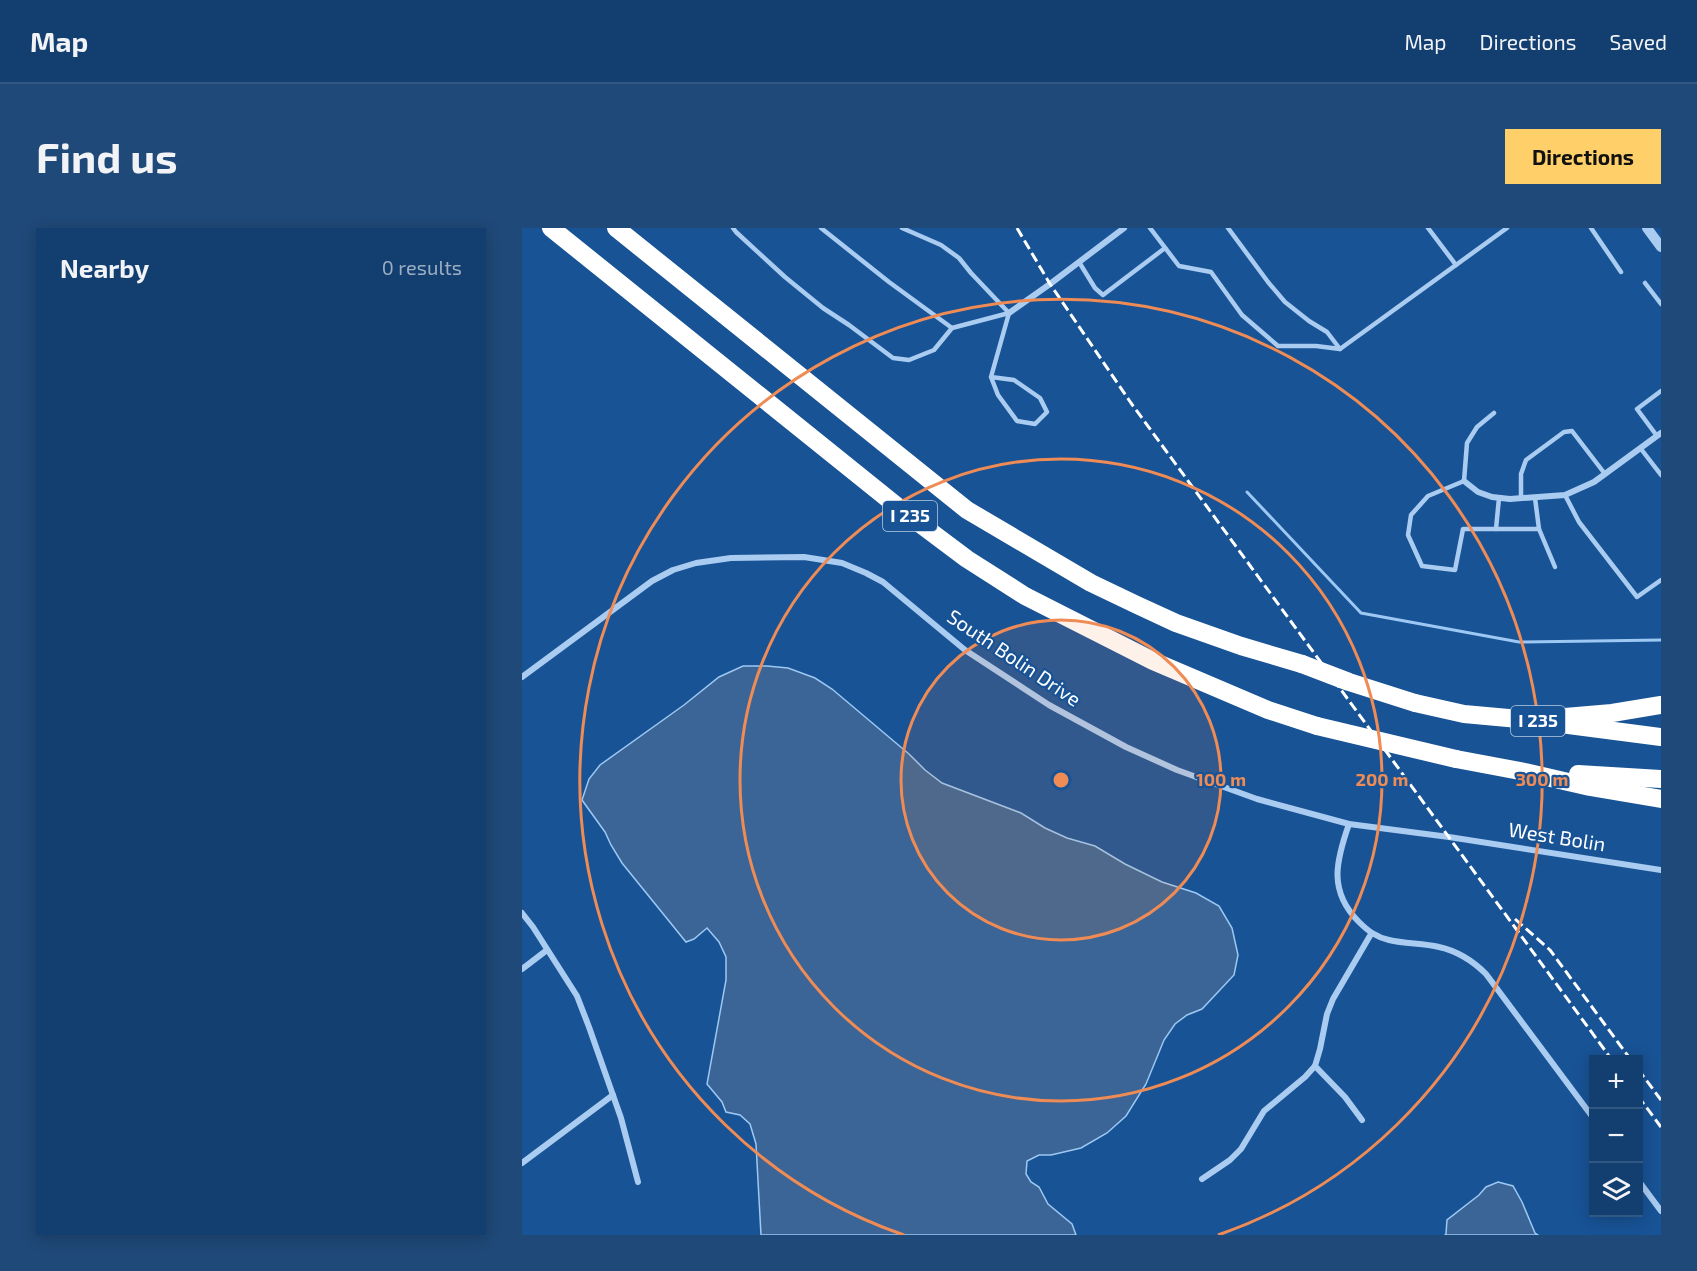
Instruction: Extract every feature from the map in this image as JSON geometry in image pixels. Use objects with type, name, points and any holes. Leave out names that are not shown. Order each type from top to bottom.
[{"type":"highway","name":"I 235","points":[[551,228],[903,512],[966,559],[1025,596],[1153,661],[1268,710],[1317,726],[1456,759],[1525,772],[1661,779]]},
{"type":"highway","name":"I 235","points":[[616,228],[967,510],[1076,575],[1137,605],[1176,623],[1241,646],[1302,664],[1415,703],[1464,714],[1661,737]]},
{"type":"highway","points":[[1530,720],[1661,705]]},
{"type":"highway","points":[[1525,772],[1590,787],[1661,799]]},
{"type":"street","points":[[1009,313],[1124,228]]},
{"type":"street","points":[[1647,228],[1659,242]]},
{"type":"street","points":[[1464,480],[1478,492],[1499,498],[1565,495],[1594,482],[1659,435]]},
{"type":"street","name":"South Bolin Drive","points":[[522,676],[652,581],[673,570],[696,563],[731,558],[804,556],[823,559],[842,563],[883,582],[965,650],[991,668],[1049,705],[1126,747],[1177,770],[1257,799],[1349,824],[1449,837]]},
{"type":"street","points":[[1349,824],[1338,862],[1336,878],[1345,906],[1371,934],[1389,940],[1440,947],[1477,964],[1589,1114]]},
{"type":"street","name":"West Bolin","points":[[1449,837],[1661,870]]},
{"type":"street","points":[[522,913],[577,996],[621,1118],[638,1182]]},
{"type":"street","points":[[1202,1179],[1230,1160],[1241,1149],[1264,1111],[1315,1066],[1327,1014],[1333,999],[1371,934]]},
{"type":"street","points":[[522,969],[547,951]]},
{"type":"street","points":[[1315,1066],[1345,1096],[1362,1120]]},
{"type":"street","points":[[522,1163],[613,1095]]},
{"type":"street","points":[[1643,1187],[1661,1211]]},
{"type":"lane","points":[[733,228],[800,290],[893,358],[909,360],[934,350],[952,328],[1009,313]]},
{"type":"lane","points":[[821,228],[952,328]]},
{"type":"lane","points":[[902,228],[941,245],[959,258],[1009,313]]},
{"type":"lane","points":[[1150,228],[1179,266],[1211,272],[1242,315],[1278,346],[1316,346],[1340,349],[1507,228]]},
{"type":"lane","points":[[1228,228],[1285,302],[1327,332],[1340,349]]},
{"type":"lane","points":[[1428,228],[1456,265]]},
{"type":"lane","points":[[1591,228],[1621,272]]},
{"type":"lane","points":[[1079,262],[1095,288],[1103,295],[1165,248]]},
{"type":"lane","points":[[1646,283],[1661,304]]},
{"type":"lane","points":[[991,377],[1014,380],[1040,398],[1047,412],[1035,424],[1017,421],[998,395],[991,377],[1009,313]]},
{"type":"lane","points":[[1659,435],[1637,409],[1661,391]]},
{"type":"lane","points":[[1494,413],[1478,427],[1467,443],[1464,480],[1428,496],[1411,515],[1408,535],[1422,566],[1455,570],[1463,529],[1539,529]]},
{"type":"lane","points":[[1521,498],[1521,474],[1526,460],[1564,432],[1572,431],[1605,474]]},
{"type":"lane","points":[[1641,449],[1661,475]]},
{"type":"lane","points":[[1565,495],[1579,522],[1637,597],[1661,579]]},
{"type":"lane","points":[[1496,529],[1499,498]]},
{"type":"lane","points":[[1535,498],[1539,529],[1555,567]]},
{"type":"water","points":[[743,666],[788,668],[815,678],[832,689],[942,783],[1021,813],[1045,828],[1067,838],[1095,846],[1162,882],[1196,893],[1219,906],[1232,928],[1238,955],[1234,975],[1202,1009],[1187,1015],[1175,1024],[1164,1040],[1146,1084],[1126,1116],[1107,1133],[1081,1148],[1051,1155],[1039,1155],[1027,1161],[1026,1174],[1031,1182],[1039,1187],[1048,1204],[1072,1224],[1076,1235],[761,1235],[756,1144],[750,1124],[740,1115],[726,1112],[722,1102],[707,1084],[726,980],[726,957],[719,942],[707,928],[694,939],[686,942],[622,863],[605,832],[582,800],[589,779],[600,765],[719,677]]},
{"type":"water","points":[[1498,1182],[1513,1186],[1538,1235],[1445,1235],[1447,1220],[1486,1187]]},
{"type":"waterway","points":[[1247,492],[1361,613],[1519,642],[1661,640]]},
{"type":"railway","points":[[1017,228],[1050,284],[1131,403],[1608,1055]]},
{"type":"railway","points":[[1515,919],[1550,950],[1627,1055]]},
{"type":"railway","points":[[1643,1076],[1661,1100]]},
{"type":"railway","points":[[1643,1103],[1661,1127]]}]
